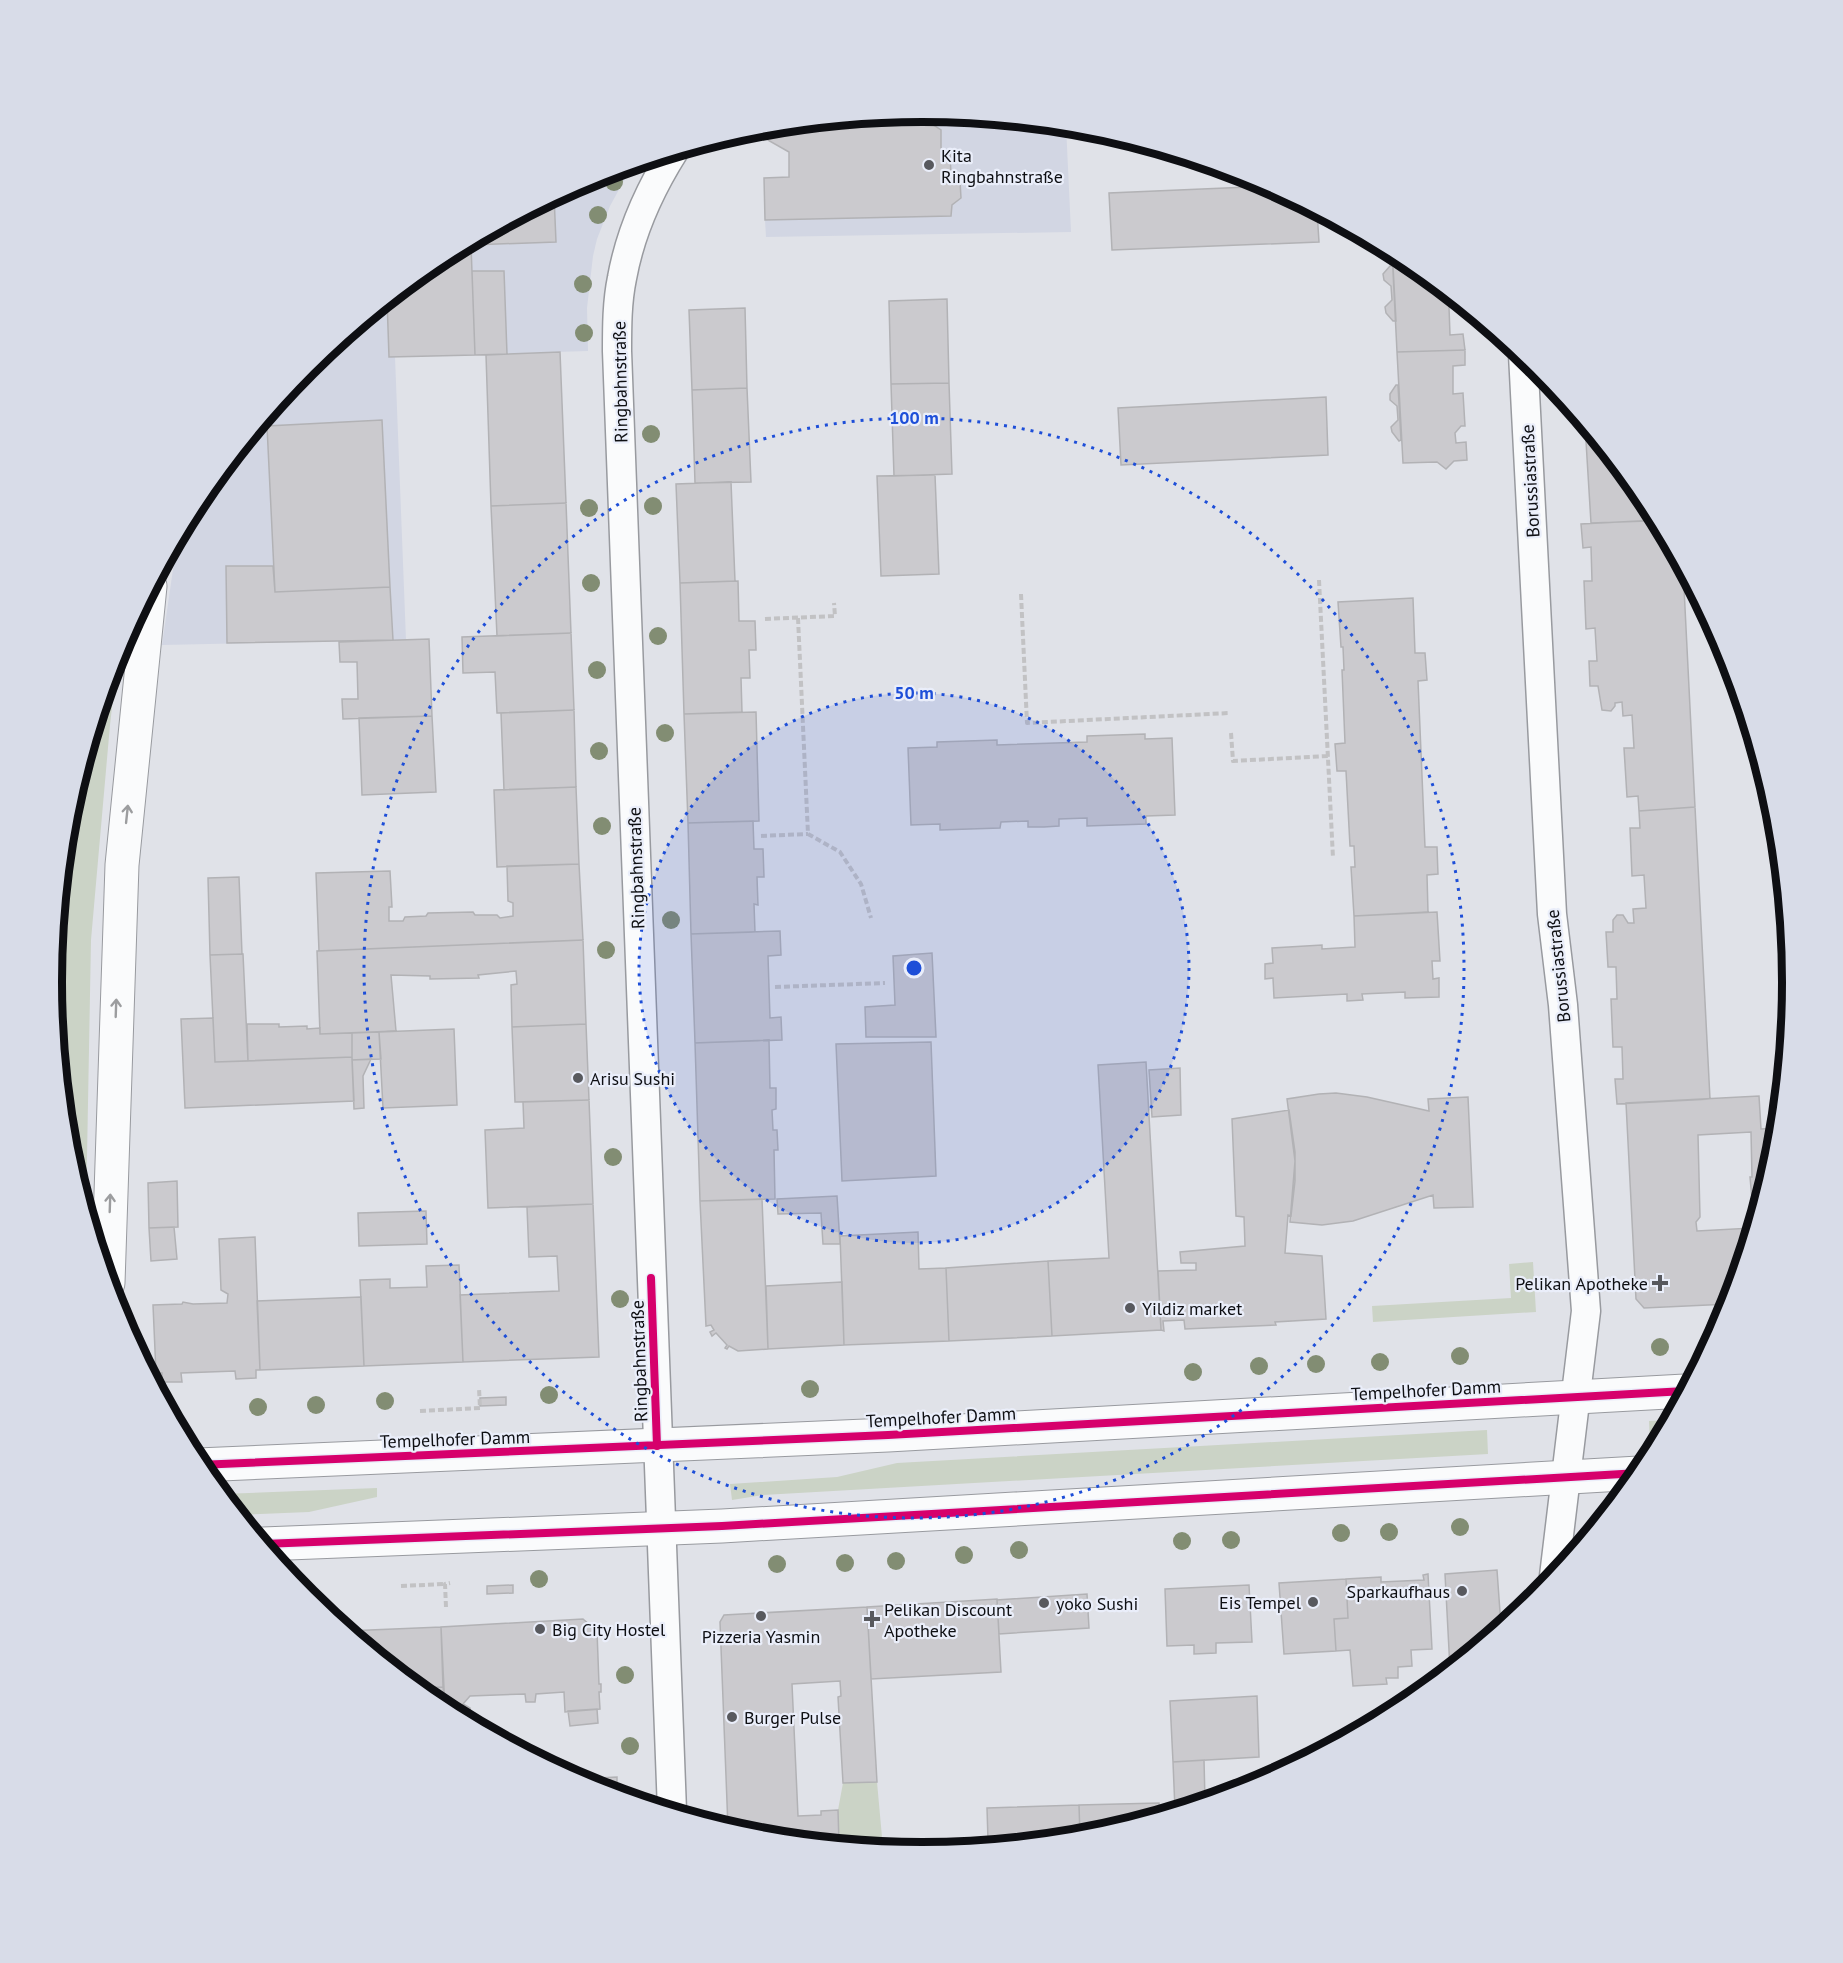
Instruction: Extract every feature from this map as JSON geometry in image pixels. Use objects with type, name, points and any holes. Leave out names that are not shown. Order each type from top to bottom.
[{"type":"main road","points":[[109,1262],[122,865],[148,605]]},
{"type":"main road","name":"Tempelhofer Damm","points":[[210,1465],[657,1446],[1677,1391]]},
{"type":"main road","points":[[271,1544],[660,1528],[1626,1474]]},
{"type":"street","name":"Ringbahnstraße","points":[[669,160],[651,190],[627,256],[620,293],[617,351],[672,1804]]},
{"type":"street","name":"Borussiastraße","points":[[1524,367],[1552,914],[1563,1005],[1586,1311],[1556,1562]]},
{"type":"path","points":[[1319,580],[1333,858]]},
{"type":"path","points":[[1021,594],[1027,723],[1230,713]]},
{"type":"path","points":[[765,619],[835,616],[834,603]]},
{"type":"path","points":[[798,618],[808,834]]},
{"type":"path","points":[[1231,733],[1233,761],[1329,756]]},
{"type":"path","points":[[761,836],[808,834],[840,852],[861,884],[871,918]]},
{"type":"path","points":[[775,987],[885,983]]},
{"type":"path","points":[[420,1411],[480,1408],[479,1388]]},
{"type":"path","points":[[401,1586],[448,1583],[446,1607]]},
{"type":"shaded area","name":"Kita Ringbahnstraße","points":[[922,122],[978,123],[1066,134],[1071,232],[766,237],[765,220],[789,177],[789,152],[766,139],[768,136],[809,129],[865,123]]},
{"type":"shaded area","points":[[628,173],[610,206],[593,256],[587,308],[588,351],[395,357],[406,640],[162,645],[177,551],[206,504],[239,458],[313,373],[398,299],[444,266],[541,210]]},
{"type":"shaded area","points":[[114,685],[110,725],[91,940],[86,1185],[69,1094],[63,1038],[63,925],[78,814],[91,759]]},
{"type":"shaded area","points":[[1533,1262],[1536,1312],[1373,1322],[1372,1306],[1511,1298],[1509,1264]]},
{"type":"shaded area","points":[[1661,1420],[1650,1438],[1649,1421]]},
{"type":"shaded area","points":[[1487,1430],[1488,1454],[763,1495],[732,1500],[730,1484],[837,1477],[897,1463]]},
{"type":"shaded area","points":[[377,1488],[377,1497],[309,1512],[247,1515],[231,1494]]},
{"type":"shaded area","points":[[877,1782],[882,1841],[839,1837],[838,1810],[843,1783]]},
{"type":"building","points":[[932,122],[941,130],[941,148],[950,154],[951,174],[960,181],[961,198],[952,205],[951,216],[765,220],[764,178],[789,177],[789,152],[766,139],[768,136],[809,129],[865,123]]},
{"type":"building","points":[[1251,187],[1317,218],[1319,242],[1112,250],[1109,193]]},
{"type":"building","points":[[554,204],[556,242],[479,245]]},
{"type":"building","points":[[471,250],[475,355],[389,357],[387,308],[444,266]]},
{"type":"building","points":[[1393,262],[1455,307],[1449,307],[1450,335],[1463,334],[1465,350],[1397,352]]},
{"type":"building","points":[[1390,266],[1393,266],[1396,321],[1393,321],[1386,313],[1385,307],[1392,300],[1391,286],[1384,280],[1383,274]]},
{"type":"building","points":[[472,271],[504,271],[507,354],[475,355]]},
{"type":"building","points":[[947,299],[949,383],[891,384],[889,301]]},
{"type":"building","points":[[745,308],[747,388],[692,390],[689,310]]},
{"type":"building","points":[[1465,350],[1465,365],[1453,366],[1453,394],[1463,393],[1465,426],[1461,426],[1455,433],[1456,443],[1466,442],[1467,460],[1454,461],[1446,469],[1437,462],[1403,463],[1397,352]]},
{"type":"building","points":[[560,352],[566,503],[491,506],[486,355]]},
{"type":"building","points":[[949,383],[952,474],[894,476],[891,384]]},
{"type":"building","points":[[1398,385],[1401,440],[1399,441],[1391,427],[1398,420],[1397,406],[1390,400],[1390,394]]},
{"type":"building","points":[[747,388],[751,482],[695,483],[692,390]]},
{"type":"building","points":[[1326,397],[1328,455],[1121,465],[1118,408]]},
{"type":"building","points":[[382,420],[390,587],[275,592],[267,426]]},
{"type":"building","points":[[1586,436],[1604,458],[1647,521],[1591,523]]},
{"type":"building","points":[[935,475],[939,574],[881,576],[877,476]]},
{"type":"building","points":[[731,482],[735,581],[680,583],[676,484]]},
{"type":"building","points":[[566,503],[571,633],[497,636],[491,506]]},
{"type":"building","points":[[1647,521],[1684,584],[1695,807],[1639,811],[1638,796],[1627,797],[1624,748],[1634,748],[1632,715],[1623,716],[1622,702],[1615,703],[1611,711],[1602,710],[1598,686],[1590,686],[1589,661],[1597,661],[1595,628],[1586,629],[1584,581],[1592,581],[1591,547],[1583,548],[1581,524]]},
{"type":"building","points":[[226,566],[273,566],[275,592],[390,587],[393,640],[227,643]]},
{"type":"building","points":[[738,581],[739,621],[755,621],[756,650],[749,650],[750,678],[741,678],[742,712],[684,714],[680,583]]},
{"type":"building","points":[[1413,598],[1415,653],[1425,653],[1427,680],[1418,681],[1425,847],[1437,847],[1438,874],[1427,875],[1428,912],[1354,916],[1351,867],[1355,867],[1354,846],[1350,846],[1346,771],[1337,771],[1335,744],[1345,743],[1343,647],[1341,647],[1338,602]]},
{"type":"building","points":[[571,633],[574,710],[497,713],[495,672],[463,673],[462,637]]},
{"type":"building","points":[[429,639],[432,716],[343,719],[342,699],[358,699],[357,662],[340,662],[339,642]]},
{"type":"building","points":[[574,710],[576,787],[504,790],[501,713]]},
{"type":"building","points":[[756,712],[759,821],[688,823],[684,714]]},
{"type":"building","points":[[432,716],[436,792],[362,795],[359,718]]},
{"type":"building","points":[[1145,734],[1145,739],[1172,738],[1175,815],[1146,816],[1146,824],[1087,826],[1087,818],[1059,819],[1059,826],[1044,827],[1028,827],[1028,821],[1001,822],[1000,828],[940,830],[940,824],[911,825],[908,748],[937,747],[937,742],[997,740],[997,745],[1087,742],[1087,736]]},
{"type":"building","points":[[576,787],[579,864],[497,867],[494,790]]},
{"type":"building","points":[[1695,807],[1710,1099],[1617,1104],[1615,1079],[1623,1079],[1622,1047],[1613,1047],[1611,999],[1617,999],[1616,967],[1608,967],[1606,932],[1613,932],[1613,920],[1617,915],[1623,915],[1628,923],[1634,923],[1633,909],[1646,908],[1644,875],[1632,876],[1630,828],[1640,828],[1639,811]]},
{"type":"building","points":[[753,821],[754,849],[763,849],[764,877],[757,877],[758,905],[754,904],[755,932],[691,934],[688,823]]},
{"type":"building","points":[[579,864],[583,940],[319,951],[316,873],[390,871],[392,907],[389,907],[389,921],[403,921],[405,917],[426,916],[428,913],[473,912],[475,915],[497,915],[500,918],[513,916],[513,903],[508,901],[507,866]]},
{"type":"building","points":[[239,877],[242,954],[210,955],[208,878]]},
{"type":"building","points":[[1437,912],[1440,961],[1432,961],[1433,979],[1439,978],[1439,997],[1405,998],[1405,992],[1362,994],[1363,1000],[1347,1001],[1347,994],[1274,998],[1273,978],[1265,979],[1265,964],[1273,963],[1272,948],[1322,945],[1322,949],[1355,947],[1354,916]]},
{"type":"building","points":[[780,931],[781,955],[768,956],[770,1018],[781,1017],[782,1040],[695,1043],[691,934]]},
{"type":"building","points":[[583,940],[586,1024],[512,1027],[511,985],[517,984],[516,971],[478,975],[479,978],[430,979],[430,976],[391,975],[396,1031],[320,1034],[317,951]]},
{"type":"building","points":[[932,953],[936,1037],[866,1037],[865,1007],[895,1005],[893,956]]},
{"type":"building","points":[[243,954],[248,1061],[215,1062],[210,955]]},
{"type":"building","points":[[213,1018],[215,1062],[352,1057],[354,1101],[185,1108],[181,1019]]},
{"type":"building","points":[[247,1024],[279,1024],[279,1027],[307,1026],[307,1029],[320,1028],[320,1034],[352,1033],[352,1057],[248,1061]]},
{"type":"building","points":[[586,1024],[589,1100],[515,1102],[512,1027]]},
{"type":"building","points":[[454,1029],[457,1105],[383,1108],[379,1032]]},
{"type":"building","points":[[379,1032],[381,1059],[352,1060],[352,1033]]},
{"type":"building","points":[[769,1040],[770,1088],[776,1088],[776,1109],[772,1110],[773,1130],[777,1130],[778,1150],[774,1150],[775,1199],[700,1201],[695,1043]]},
{"type":"building","points":[[931,1042],[936,1176],[842,1181],[836,1044]]},
{"type":"building","points":[[371,1059],[363,1076],[364,1108],[354,1109],[352,1060]]},
{"type":"building","points":[[1146,1062],[1161,1330],[1052,1336],[1048,1261],[1109,1258],[1098,1065]]},
{"type":"building","points":[[1180,1068],[1181,1115],[1152,1117],[1149,1070]]},
{"type":"building","points":[[1336,1093],[1367,1097],[1429,1111],[1428,1099],[1468,1097],[1473,1207],[1434,1208],[1433,1195],[1353,1221],[1322,1225],[1290,1222],[1295,1161],[1287,1099]]},
{"type":"building","points":[[1759,1096],[1761,1129],[1768,1129],[1752,1203],[1750,1177],[1752,1177],[1751,1132],[1698,1135],[1700,1217],[1696,1222],[1697,1231],[1745,1228],[1718,1304],[1644,1308],[1636,1299],[1626,1103]]},
{"type":"building","points":[[589,1100],[593,1204],[488,1208],[485,1130],[524,1128],[523,1102]]},
{"type":"building","points":[[1289,1110],[1295,1152],[1295,1181],[1291,1216],[1288,1215],[1285,1253],[1322,1256],[1326,1319],[1275,1322],[1276,1325],[1185,1329],[1184,1320],[1163,1321],[1164,1331],[1161,1330],[1158,1271],[1196,1270],[1196,1263],[1181,1263],[1180,1252],[1245,1246],[1244,1217],[1236,1216],[1232,1119]]},
{"type":"building","points":[[177,1181],[178,1227],[149,1228],[148,1183]]},
{"type":"building","points":[[837,1196],[840,1244],[823,1244],[821,1213],[778,1214],[777,1199]]},
{"type":"building","points":[[762,1199],[768,1349],[738,1351],[729,1346],[727,1349],[725,1348],[727,1345],[716,1333],[712,1336],[710,1332],[714,1330],[711,1325],[706,1326],[700,1201]]},
{"type":"building","points":[[593,1204],[599,1357],[463,1362],[460,1295],[559,1291],[557,1256],[529,1257],[527,1207]]},
{"type":"building","points":[[426,1211],[427,1244],[359,1246],[358,1213]]},
{"type":"building","points":[[174,1227],[177,1259],[151,1261],[149,1228]]},
{"type":"building","points":[[918,1232],[919,1269],[946,1268],[949,1341],[844,1345],[840,1236]]},
{"type":"building","points":[[255,1237],[260,1370],[256,1370],[256,1378],[236,1379],[235,1371],[181,1373],[182,1382],[162,1382],[162,1373],[156,1373],[153,1305],[182,1304],[183,1302],[227,1303],[228,1294],[221,1290],[219,1239]]},
{"type":"building","points":[[1048,1261],[1052,1336],[949,1341],[946,1268]]},
{"type":"building","points":[[459,1265],[463,1362],[364,1366],[360,1280],[390,1279],[390,1288],[427,1287],[426,1266]]},
{"type":"building","points":[[842,1282],[844,1345],[768,1349],[766,1286]]},
{"type":"building","points":[[361,1297],[364,1366],[260,1370],[257,1301]]},
{"type":"building","points":[[506,1397],[506,1405],[480,1406],[480,1398]]},
{"type":"building","points":[[1497,1570],[1500,1617],[1450,1660],[1445,1574]]},
{"type":"building","points":[[1428,1574],[1432,1649],[1411,1650],[1412,1666],[1398,1667],[1398,1678],[1386,1678],[1387,1684],[1353,1686],[1350,1650],[1336,1651],[1334,1619],[1348,1618],[1346,1579],[1381,1577],[1381,1582],[1424,1580],[1423,1575]]},
{"type":"building","points":[[1346,1579],[1348,1618],[1334,1619],[1336,1651],[1284,1654],[1279,1583]]},
{"type":"building","points":[[513,1585],[513,1593],[487,1594],[487,1586]]},
{"type":"building","points":[[1249,1585],[1252,1642],[1216,1643],[1216,1653],[1194,1654],[1194,1645],[1167,1646],[1165,1589]]},
{"type":"building","points":[[1087,1594],[1089,1628],[999,1634],[997,1600]]},
{"type":"building","points":[[997,1599],[1001,1672],[871,1679],[867,1607]]},
{"type":"building","points":[[867,1607],[877,1782],[843,1783],[838,1697],[841,1696],[840,1681],[792,1684],[798,1816],[821,1815],[821,1811],[838,1810],[839,1837],[754,1825],[728,1819],[720,1622],[724,1615]]},
{"type":"building","points":[[583,1619],[597,1631],[599,1684],[601,1684],[600,1709],[565,1712],[564,1692],[536,1694],[535,1702],[526,1702],[525,1694],[470,1696],[463,1704],[470,1708],[471,1714],[444,1697],[441,1627]]},
{"type":"building","points":[[441,1627],[443,1687],[431,1687],[357,1631]]},
{"type":"building","points":[[431,1687],[443,1687],[444,1697]]},
{"type":"building","points":[[1257,1696],[1259,1757],[1173,1762],[1170,1701]]},
{"type":"building","points":[[597,1709],[598,1723],[570,1726],[568,1711]]},
{"type":"building","points":[[1204,1760],[1205,1793],[1175,1803],[1173,1762]]},
{"type":"building","points":[[617,1777],[617,1785],[599,1779]]},
{"type":"building","points":[[1159,1803],[1159,1807],[1080,1827],[1079,1805]]},
{"type":"building","points":[[1079,1805],[1080,1827],[988,1839],[987,1808]]},
{"type":"cycle path","points":[[651,1278],[657,1446]]},
{"type":"cycle path","points":[[210,1464],[888,1435],[1677,1391]]},
{"type":"cycle path","points":[[271,1544],[722,1526],[1626,1474]]},
{"type":"place","name":"Kita Ringbahnstraße","points":[[929,165]]},
{"type":"place","name":"Arisu Sushi","points":[[578,1078]]},
{"type":"place","name":"Pelikan Apotheke","points":[[1660,1283]]},
{"type":"place","name":"Yildiz market","points":[[1130,1308]]},
{"type":"place","name":"Sparkaufhaus","points":[[1462,1591]]},
{"type":"place","name":"Eis Tempel","points":[[1313,1602]]},
{"type":"place","name":"yoko Sushi","points":[[1044,1603]]},
{"type":"place","name":"Pizzeria Yasmin","points":[[761,1616]]},
{"type":"place","name":"Pelikan Discount Apotheke","points":[[872,1619]]},
{"type":"place","name":"Big City Hostel","points":[[540,1629]]},
{"type":"place","name":"Burger Pulse","points":[[732,1717]]}]
